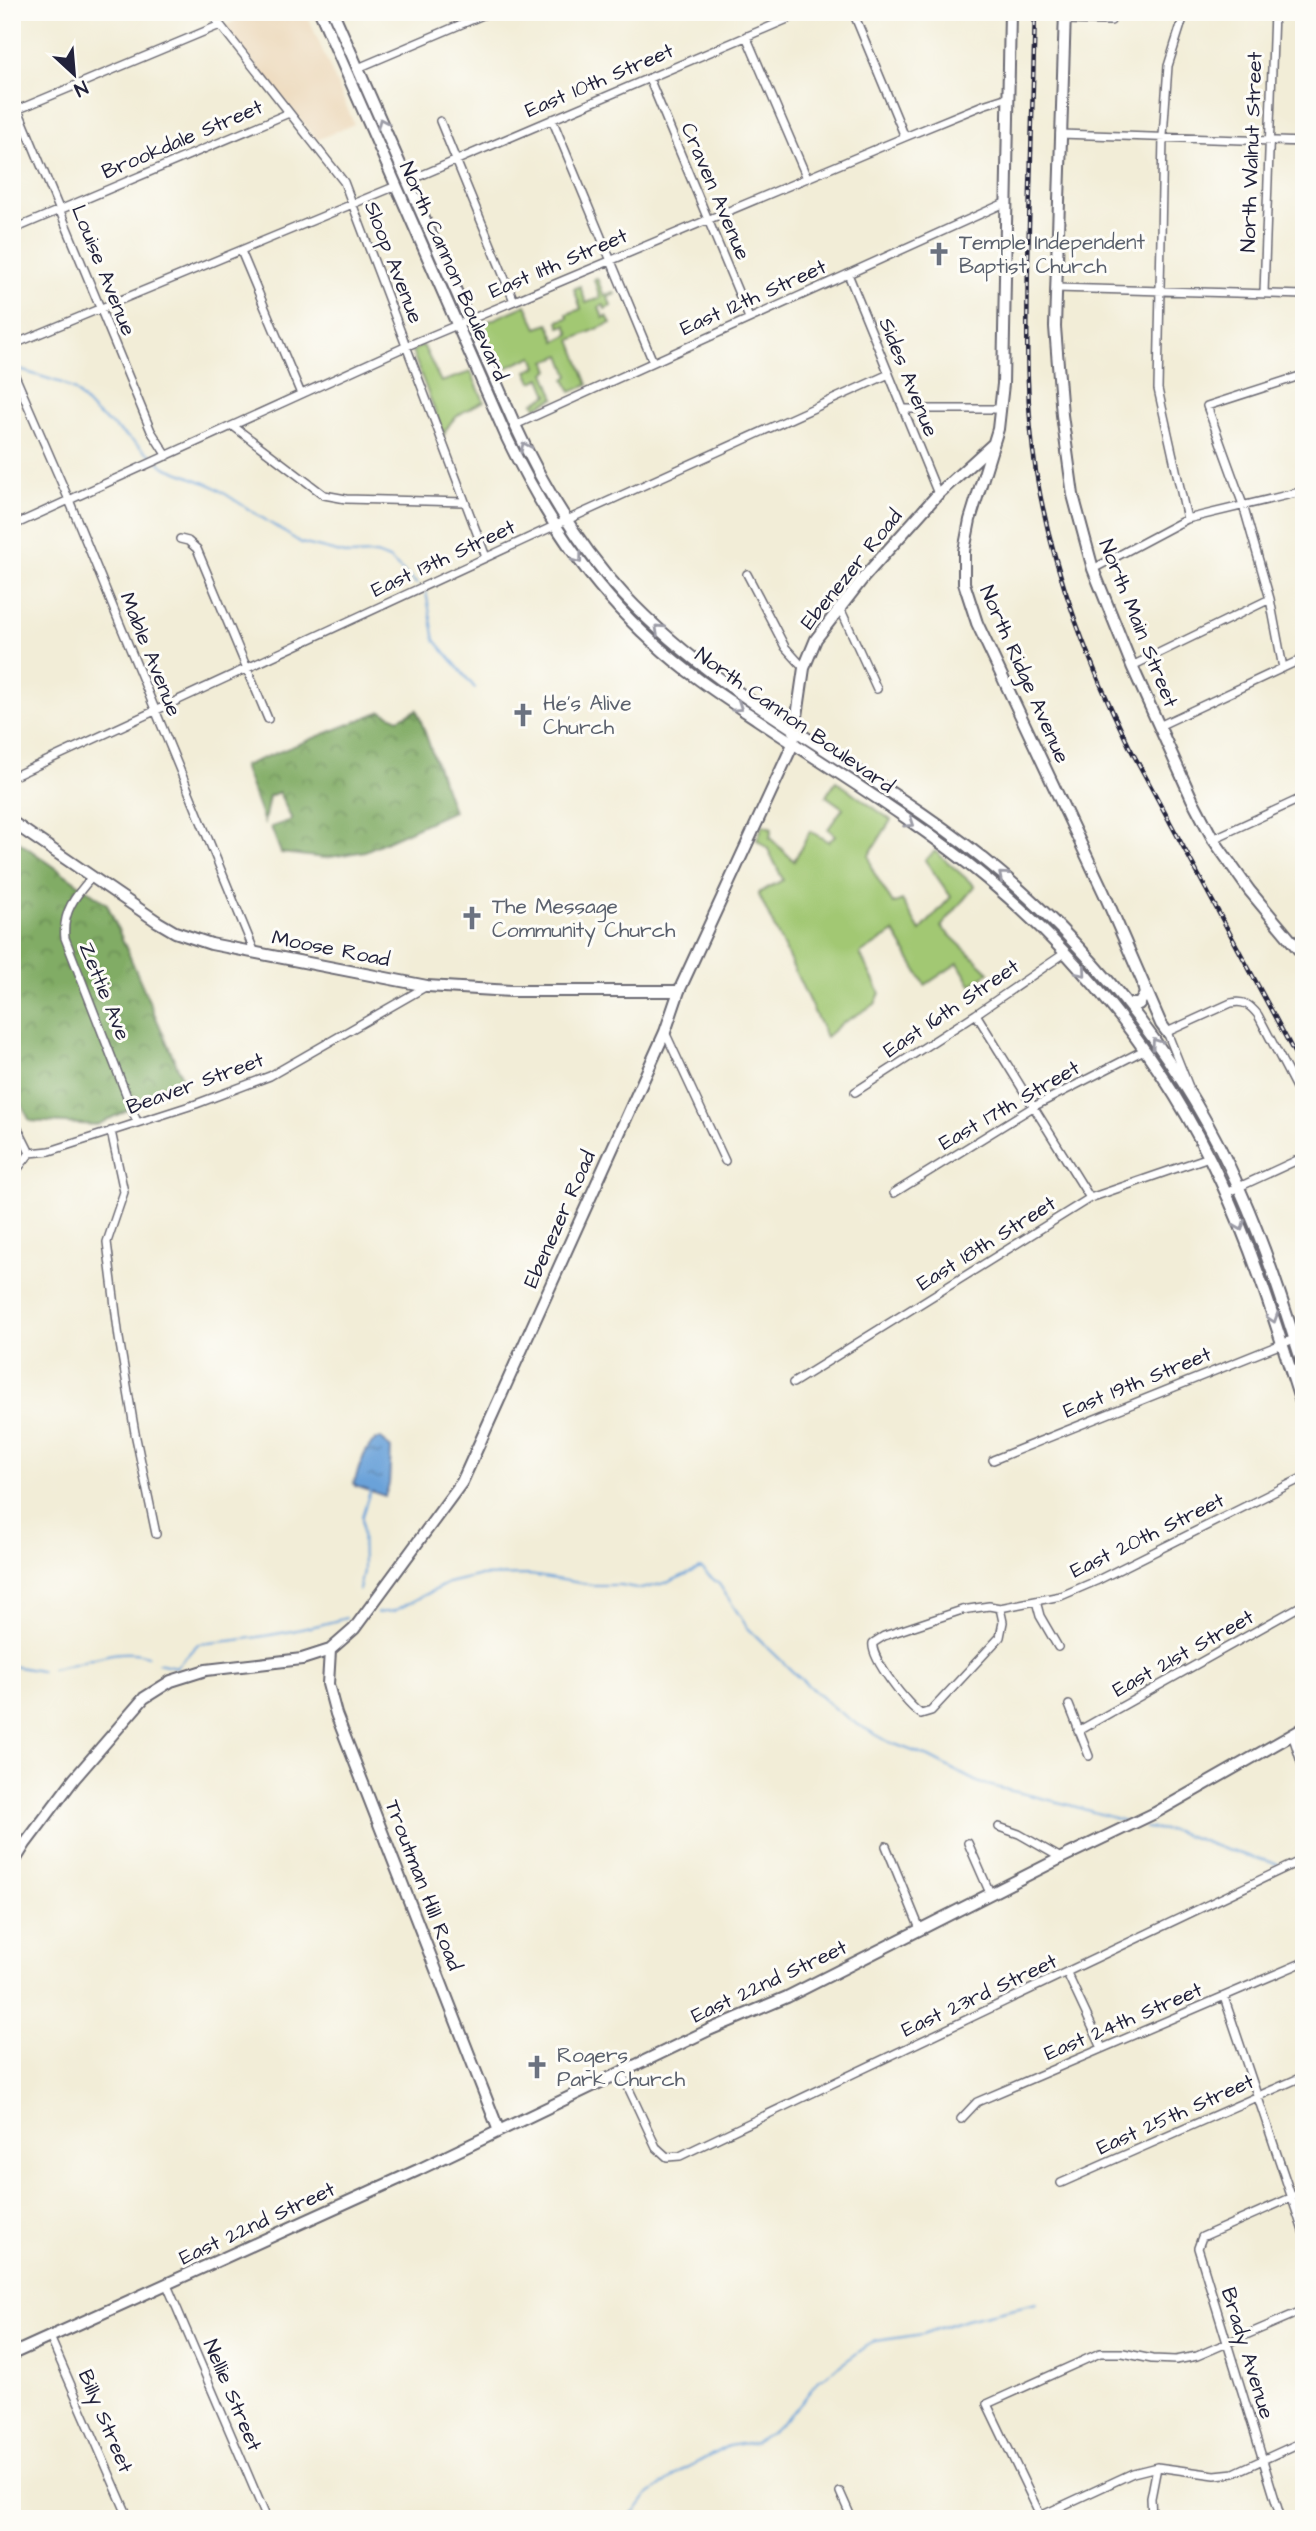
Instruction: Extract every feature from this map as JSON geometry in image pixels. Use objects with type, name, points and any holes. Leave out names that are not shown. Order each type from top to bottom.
[{"type":"street","name":"Sloop Avenue","points":[[210,12],[344,182],[486,557]]},
{"type":"street","name":"North Cannon Boulevard","points":[[320,12],[507,438],[554,526],[609,597],[654,643],[693,675],[953,853],[1003,893],[1065,953],[1144,1050],[1185,1113],[1209,1157],[1254,1260],[1304,1412]]},
{"type":"street","name":"North Cannon Boulevard","points":[[333,12],[515,425],[539,475],[566,520],[610,579],[662,632],[703,666],[945,830],[1000,872],[1068,937],[1127,1004],[1157,1045],[1200,1114],[1239,1187],[1261,1240],[1304,1369]]},
{"type":"street","points":[[358,68],[490,12]]},
{"type":"street","name":"East 10th Street","points":[[408,181],[804,12]]},
{"type":"street","points":[[853,12],[905,137]]},
{"type":"street","name":"North Ridge Avenue","points":[[1010,12],[1006,323],[1000,409],[964,551],[964,583],[969,604],[1104,892],[1143,985],[1167,1032],[1200,1114]]},
{"type":"street","points":[[1185,12],[1168,66],[1163,136],[1158,389],[1187,519]]},
{"type":"street","name":"North Walnut Street","points":[[1264,293],[1274,12]]},
{"type":"street","points":[[1064,16],[1111,21]]},
{"type":"street","name":"North Main Street","points":[[1064,16],[1056,288],[1057,362],[1065,450],[1073,495],[1093,569],[1132,666],[1213,839],[1249,890],[1304,956]]},
{"type":"street","points":[[15,111],[220,25]]},
{"type":"street","points":[[747,36],[807,178]]},
{"type":"street","name":"Craven Avenue","points":[[649,78],[749,318]]},
{"type":"street","name":"Louise Avenue","points":[[12,95],[15,111],[60,209],[151,431],[165,457]]},
{"type":"street","name":"East 11th Street","points":[[12,526],[457,324],[982,105],[1008,97]]},
{"type":"street","name":"Brookdale Street","points":[[12,230],[289,113]]},
{"type":"street","points":[[552,119],[653,362]]},
{"type":"street","points":[[440,121],[514,301]]},
{"type":"street","points":[[1060,134],[1304,142]]},
{"type":"street","points":[[12,345],[396,186]]},
{"type":"street","name":"East 12th Street","points":[[515,425],[1007,202]]},
{"type":"street","points":[[241,251],[301,394]]},
{"type":"street","name":"Sides Avenue","points":[[848,274],[938,494]]},
{"type":"street","points":[[1056,288],[1304,295]]},
{"type":"street","name":"Mable Avenue","points":[[12,369],[69,500],[255,953]]},
{"type":"street","name":"East 13th Street","points":[[12,777],[566,520],[889,374]]},
{"type":"street","points":[[1283,668],[1270,599],[1244,505],[1207,406],[1303,374]]},
{"type":"street","points":[[903,409],[1000,409]]},
{"type":"street","points":[[233,426],[324,495],[346,499],[465,502]]},
{"type":"street","name":"Ebenezer Road","points":[[12,1865],[74,1779],[144,1698],[171,1681],[206,1671],[302,1659],[330,1650],[354,1629],[462,1482],[665,1032],[679,991],[793,744],[804,668],[816,639],[864,578],[938,494],[993,444]]},
{"type":"street","points":[[1093,569],[1187,519],[1304,491]]},
{"type":"street","points":[[180,539],[188,541],[197,550],[268,719]]},
{"type":"street","points":[[747,575],[785,647],[804,668]]},
{"type":"street","points":[[1132,666],[1270,599]]},
{"type":"street","points":[[840,608],[877,689]]},
{"type":"street","points":[[1159,726],[1304,658]]},
{"type":"street","points":[[1213,839],[1304,797]]},
{"type":"street","name":"Moose Road","points":[[12,822],[175,932],[211,944],[427,986],[510,991],[679,991]]},
{"type":"street","name":"Zettie Ave","points":[[92,877],[66,912],[63,924],[65,938],[137,1122]]},
{"type":"street","name":"East 16th Street","points":[[855,1092],[1065,953]]},
{"type":"street","points":[[1127,1004],[1139,1004],[1145,994],[1143,985]]},
{"type":"street","name":"Beaver Street","points":[[156,1534],[128,1392],[107,1242],[124,1192],[111,1131],[270,1076],[427,986]]},
{"type":"street","points":[[1167,1032],[1231,1003],[1242,1001],[1250,1005],[1258,1015],[1304,1104]]},
{"type":"street","points":[[976,1014],[1090,1198]]},
{"type":"street","points":[[665,1032],[725,1161]]},
{"type":"street","name":"East 17th Street","points":[[894,1193],[1033,1107],[1144,1050]]},
{"type":"street","points":[[12,1118],[30,1153]]},
{"type":"street","points":[[12,1176],[30,1153],[50,1151],[111,1131]]},
{"type":"street","name":"East 18th Street","points":[[793,1383],[1090,1198],[1209,1157]]},
{"type":"street","points":[[1226,1193],[1304,1157]]},
{"type":"street","name":"East 19th Street","points":[[993,1460],[1294,1339]]},
{"type":"street","name":"East 20th Street","points":[[1000,1608],[1003,1622],[1000,1637],[931,1711],[921,1714],[912,1709],[876,1659],[872,1649],[873,1643],[884,1636],[962,1610],[989,1606],[1000,1608],[1061,1596],[1304,1478]]},
{"type":"street","points":[[1036,1601],[1040,1616],[1058,1647]]},
{"type":"street","name":"East 21st Street","points":[[1079,1731],[1304,1604]]},
{"type":"street","name":"Troutman Hill Road","points":[[330,1650],[328,1684],[336,1714],[499,2131]]},
{"type":"street","points":[[1069,1705],[1088,1756]]},
{"type":"street","name":"East 22nd Street","points":[[12,2354],[499,2131],[709,2030],[787,1997],[1154,1813],[1304,1728]]},
{"type":"street","points":[[1292,1734],[1304,1771]]},
{"type":"street","points":[[999,1827],[1019,1834],[1061,1858]]},
{"type":"street","points":[[968,1843],[990,1893]]},
{"type":"street","points":[[886,1846],[920,1929]]},
{"type":"street","name":"East 23rd Street","points":[[621,2072],[656,2147],[667,2157],[680,2156],[1304,1859]]},
{"type":"street","name":"East 24th Street","points":[[961,2119],[977,2102],[1304,1962]]},
{"type":"street","points":[[1067,1973],[1102,2048]]},
{"type":"street","points":[[1224,1997],[1304,2234]]},
{"type":"street","name":"East 25th Street","points":[[1061,2183],[1304,2076]]},
{"type":"street","points":[[1291,2197],[1304,2192]]},
{"type":"street","name":"Brady Avenue","points":[[1281,2519],[1198,2248],[1202,2237],[1291,2197]]},
{"type":"street","name":"Nellie Street","points":[[167,2285],[267,2519]]},
{"type":"street","points":[[1304,2310],[1197,2356],[1176,2360],[1152,2359],[1123,2353],[1100,2353],[987,2404],[1039,2518],[1133,2473],[1157,2468],[1215,2475],[1234,2473],[1304,2441]]},
{"type":"street","name":"Billy Street","points":[[50,2337],[129,2519]]},
{"type":"street","points":[[1152,2519],[1151,2498],[1157,2468]]},
{"type":"street","points":[[840,2492],[852,2519]]},
{"type":"shaded area","points":[[249,12],[306,12],[354,124],[317,140],[224,27]]},
{"type":"green space","points":[[597,278],[604,296],[614,292],[615,294],[608,297],[611,306],[605,309],[604,305],[599,307],[603,318],[607,316],[611,323],[571,340],[588,385],[571,392],[565,379],[569,376],[561,355],[546,361],[550,370],[545,373],[555,398],[536,407],[534,403],[548,395],[541,378],[532,382],[527,371],[537,367],[533,356],[499,371],[480,325],[526,305],[537,328],[549,324],[556,341],[570,334],[566,325],[560,327],[558,321],[581,309],[574,289],[580,286],[586,303],[600,298],[594,279]]},
{"type":"green space","points":[[423,345],[441,382],[471,372],[484,401],[455,418],[444,435],[412,351]]},
{"type":"green space","points":[[417,710],[453,811],[365,851],[325,858],[281,853],[271,827],[292,820],[279,792],[269,796],[264,822],[243,766],[382,711],[398,719]]},
{"type":"green space","points":[[836,781],[891,820],[869,855],[873,871],[893,904],[902,900],[920,931],[951,897],[925,860],[935,851],[975,886],[941,927],[989,972],[971,985],[958,963],[925,985],[894,932],[860,954],[880,993],[875,1004],[841,1024],[826,1037],[758,893],[783,880],[768,849],[757,840],[763,825],[772,828],[770,838],[794,861],[810,831],[829,842],[835,835],[828,829],[843,808],[826,796]]},
{"type":"green space","points":[[19,842],[107,904],[184,1082],[97,1125],[30,1121],[12,1085],[12,845]]},
{"type":"water","points":[[381,1438],[391,1449],[389,1484],[385,1496],[355,1486],[354,1483],[367,1450]]},
{"type":"waterway","points":[[17,369],[62,383],[75,391],[94,412],[155,458]]},
{"type":"waterway","points":[[159,462],[165,467],[213,486],[301,543],[349,555],[376,554],[389,559],[417,584]]},
{"type":"waterway","points":[[426,592],[435,640],[475,688]]},
{"type":"waterway","points":[[359,1590],[363,1571],[362,1516],[370,1491]]},
{"type":"waterway","points":[[377,1613],[394,1611],[448,1583],[477,1576],[530,1575],[641,1589],[669,1582],[700,1568],[719,1584],[747,1627],[796,1675],[857,1724],[889,1742],[929,1757],[979,1783],[1124,1821]]},
{"type":"waterway","points":[[158,1663],[176,1667],[198,1644],[272,1635],[346,1618]]},
{"type":"waterway","points":[[52,1669],[112,1654],[136,1653],[148,1656]]},
{"type":"waterway","points":[[12,1666],[41,1671]]},
{"type":"waterway","points":[[1146,1828],[1175,1831],[1226,1850],[1278,1864]]},
{"type":"waterway","points":[[624,2519],[637,2510],[648,2495],[683,2470],[728,2446],[755,2442],[770,2433],[798,2407],[817,2382],[876,2341],[923,2334],[966,2319],[1037,2303]]},
{"type":"railway","points":[[1035,12],[1028,366],[1032,446],[1051,543],[1085,646],[1129,746],[1304,1071]]},
{"type":"place","name":"Temple Independent Baptist Church","points":[[939,254]]},
{"type":"place","name":"He's Alive Church","points":[[523,715]]},
{"type":"place","name":"The Message Community Church","points":[[472,918]]},
{"type":"place","name":"Rogers Park Church","points":[[537,2067]]}]
